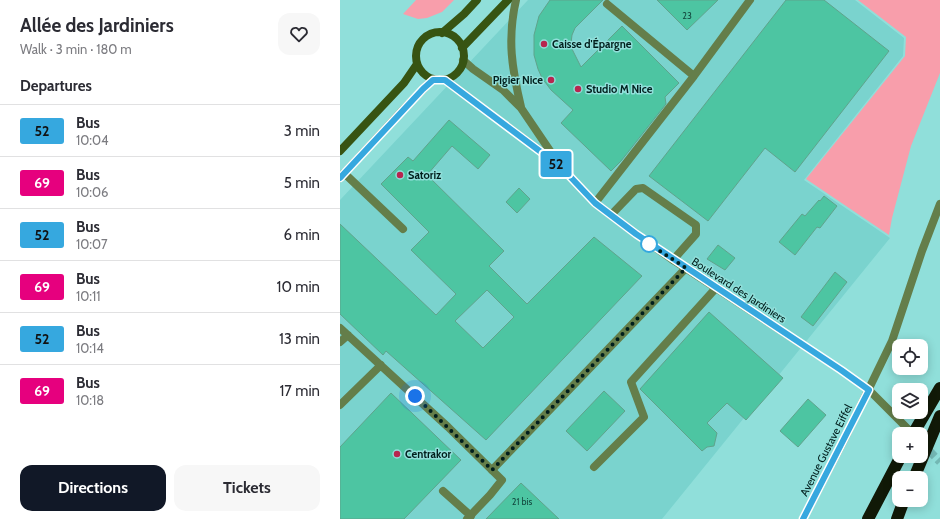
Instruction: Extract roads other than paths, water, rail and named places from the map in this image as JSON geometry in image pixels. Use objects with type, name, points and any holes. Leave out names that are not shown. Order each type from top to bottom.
[{"type":"highway","points":[[913,427],[940,388]]},
{"type":"highway","points":[[917,471],[940,416]]},
{"type":"highway","points":[[868,519],[896,463]]},
{"type":"highway","points":[[897,519],[901,507]]},
{"type":"main road","points":[[442,33],[460,18],[477,0]]},
{"type":"main road","points":[[462,48],[508,0]]},
{"type":"main road","points":[[434,33],[451,35],[458,40],[462,48],[463,60],[460,69],[453,76],[445,80],[433,80],[426,76],[417,64],[416,53],[420,43],[426,37],[434,33]]},
{"type":"main road","points":[[340,152],[404,83],[417,64]]},
{"type":"main road","points":[[342,175],[433,80]]},
{"type":"street","name":"Boulevard des Jardiniers","points":[[516,0],[512,21],[511,57],[521,108]]},
{"type":"street","points":[[595,203],[694,76],[750,0]]},
{"type":"street","points":[[607,4],[694,76]]},
{"type":"street","name":"Boulevard des Jardiniers","points":[[463,60],[503,90],[521,108],[561,167],[595,203],[673,260],[869,390],[905,427]]},
{"type":"street","name":"Boulevard des Jardiniers","points":[[445,80],[561,167]]},
{"type":"street","points":[[342,175],[403,229]]},
{"type":"street","points":[[611,215],[636,189],[643,188],[696,225],[696,234],[673,260]]},
{"type":"street","name":"Avenue Gustave Eiffel","points":[[803,519],[869,390],[892,341],[922,251],[940,204]]},
{"type":"street","points":[[492,470],[686,268]]},
{"type":"street","points":[[594,467],[644,417],[631,382],[716,288]]},
{"type":"street","points":[[340,328],[448,427],[502,480],[469,517],[443,491]]},
{"type":"street","points":[[340,342],[348,335]]},
{"type":"street","points":[[340,405],[381,365]]},
{"type":"tunnel","points":[[928,449],[940,462]]},
{"type":"place","name":"Caisse d'Épargne","points":[[544,44]]},
{"type":"place","name":"Pigier Nice","points":[[551,80]]},
{"type":"place","name":"Studio M Nice","points":[[578,89]]},
{"type":"place","name":"Satoriz","points":[[400,175]]},
{"type":"place","name":"Centrakor","points":[[397,454]]}]
